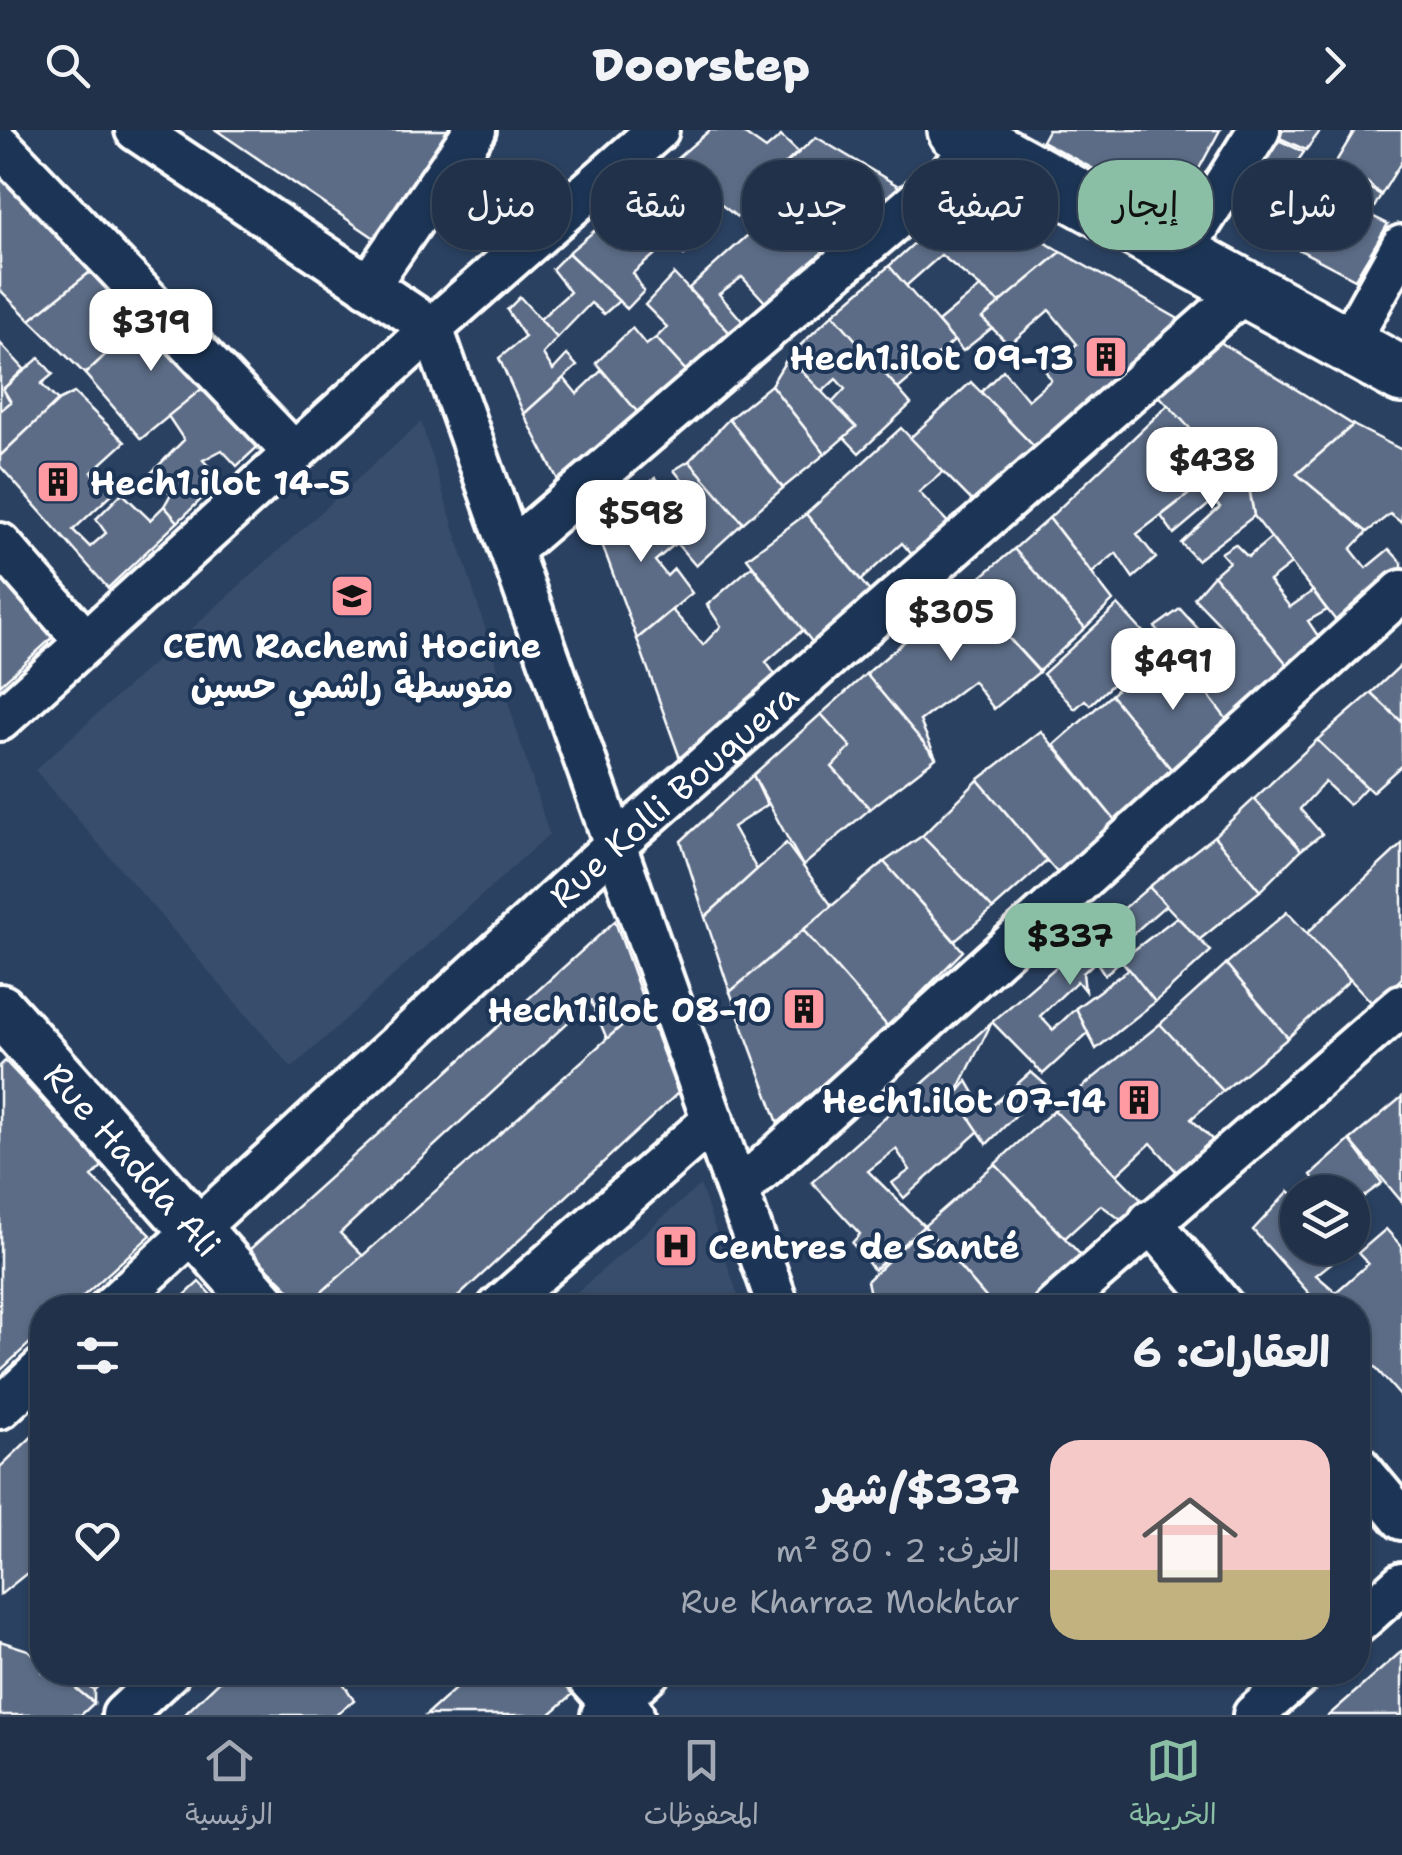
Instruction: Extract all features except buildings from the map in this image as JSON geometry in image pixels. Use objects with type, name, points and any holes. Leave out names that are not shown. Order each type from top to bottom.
[{"type":"main road","points":[[996,142],[1182,254],[1402,374]]},
{"type":"street","points":[[136,130],[432,328],[774,1295]]},
{"type":"street","points":[[368,286],[475,130]]},
{"type":"street","points":[[0,720],[432,328],[658,130]]},
{"type":"street","points":[[1182,254],[1259,130]]},
{"type":"street","points":[[510,550],[996,142]]},
{"type":"street","points":[[0,145],[294,454]]},
{"type":"street","points":[[1347,345],[1402,246]]},
{"type":"street","name":"Rue Kolli Bouguera","points":[[124,1295],[615,845],[1246,290]]},
{"type":"street","points":[[0,544],[86,642]]},
{"type":"street","points":[[738,1191],[1402,591]]},
{"type":"street","points":[[1068,1295],[1402,1005]]},
{"type":"street","name":"Rue Hadda Ali","points":[[0,1010],[253,1295]]},
{"type":"street","points":[[513,1295],[713,1120]]},
{"type":"street","points":[[1150,1220],[1213,1295]]},
{"type":"street","points":[[0,1408],[30,1380]]},
{"type":"street","points":[[1370,1480],[1402,1518]]},
{"type":"street","points":[[1370,1612],[1402,1583]]},
{"type":"street","points":[[123,1715],[155,1685]]},
{"type":"street","points":[[1254,1715],[1287,1685]]},
{"type":"shaded area","name":"CEM Rachemi Hocine متوسطة راشمي حسين","points":[[421,422],[549,834],[292,1068],[35,770]]},
{"type":"shaded area","name":"Centres de Santé","points":[[700,1185],[738,1295],[574,1295]]},
{"type":"place","name":"Hech1.ilot 09-13","points":[[1106,357]]},
{"type":"place","name":"Hech1.ilot 14-5","points":[[58,482]]},
{"type":"place","name":"CEM Rachemi Hocine متوسطة راشمي حسين","points":[[352,596]]},
{"type":"place","name":"Hech1.ilot 08-10","points":[[804,1009]]},
{"type":"place","name":"Hech1.ilot 07-14","points":[[1139,1100]]},
{"type":"place","name":"Centres de Santé","points":[[676,1246]]}]
